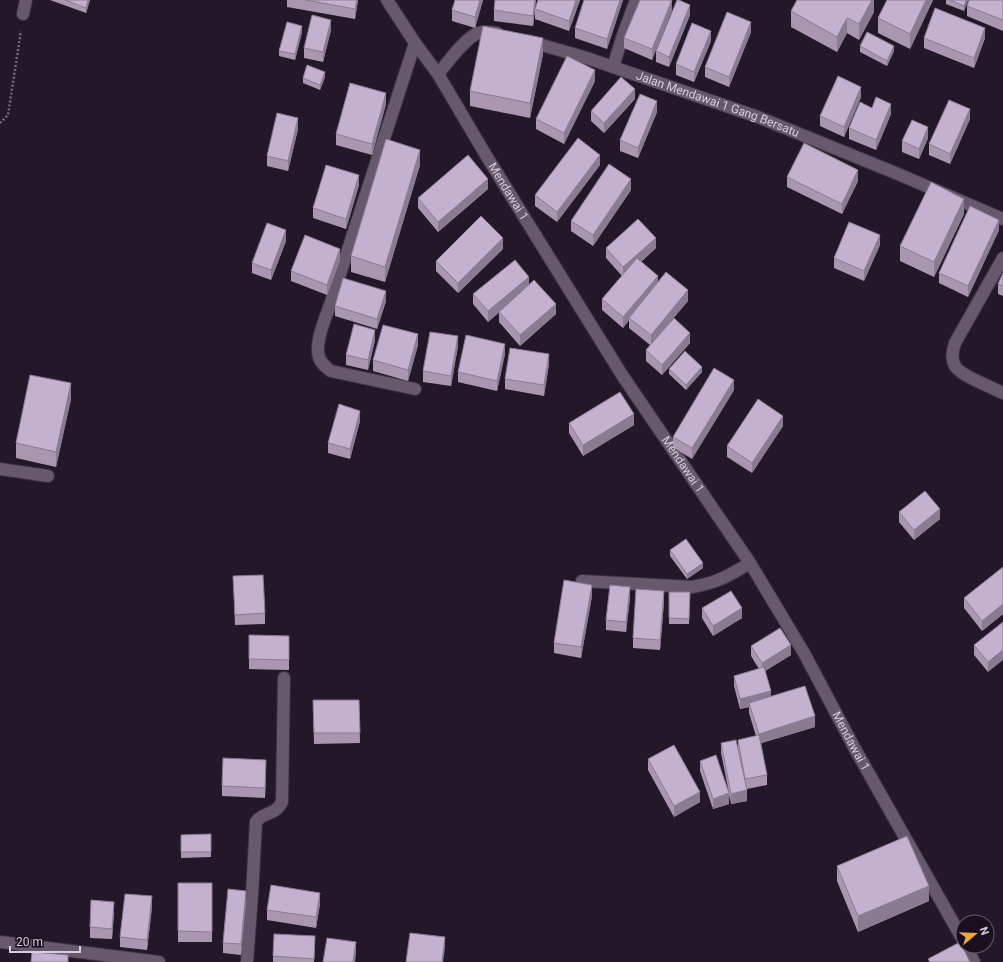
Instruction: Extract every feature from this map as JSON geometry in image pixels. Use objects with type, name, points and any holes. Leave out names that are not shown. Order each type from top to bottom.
[{"type":"street","points":[[23,14],[26,0]]},
{"type":"street","name":"Mendawai 1","points":[[387,0],[415,44],[438,74],[487,157],[622,375],[750,563],[804,653],[855,749],[955,926]]},
{"type":"street","points":[[613,66],[636,0]]},
{"type":"street","name":"Jalan Mendawai 1 Gang Bersatu","points":[[438,74],[463,45],[475,35],[490,31],[511,36],[613,66],[758,117],[898,174],[1003,220]]},
{"type":"street","points":[[415,44],[318,342],[319,358],[323,366],[331,371],[415,389]]},
{"type":"street","points":[[1003,258],[956,343],[952,357],[956,369],[963,374],[1003,393]]},
{"type":"street","points":[[0,469],[48,476]]},
{"type":"street","points":[[582,581],[692,587],[708,585],[725,578],[750,563]]},
{"type":"street","points":[[247,962],[256,822],[259,817],[274,812],[282,802],[284,678]]},
{"type":"street","points":[[0,942],[158,962]]},
{"type":"path","points":[[0,123],[8,115],[23,14]]},
{"type":"building","points":[[65,0],[88,0],[86,8]]},
{"type":"building","points":[[306,0],[357,0],[355,9]]},
{"type":"building","points":[[455,0],[480,0],[475,17],[452,10]]},
{"type":"building","points":[[495,0],[535,0],[533,16],[494,10]]},
{"type":"building","points":[[538,0],[576,0],[569,21],[535,9]]},
{"type":"building","points":[[584,0],[620,0],[607,39],[575,28]]},
{"type":"building","points":[[640,0],[672,0],[652,49],[624,38]]},
{"type":"building","points":[[677,0],[690,5],[669,57],[656,51]]},
{"type":"building","points":[[797,0],[872,0],[859,24],[847,18],[837,37],[791,11]]},
{"type":"building","points":[[887,0],[926,0],[910,34],[878,18]]},
{"type":"building","points":[[950,0],[966,0],[964,6]]},
{"type":"building","points":[[969,0],[1003,0],[1003,20],[967,6]]},
{"type":"building","points":[[935,8],[985,28],[974,58],[924,38]]},
{"type":"building","points":[[727,12],[751,22],[729,77],[705,67]]},
{"type":"building","points":[[312,15],[331,20],[323,52],[304,48]]},
{"type":"building","points":[[287,22],[302,26],[295,54],[279,51]]},
{"type":"building","points":[[692,23],[711,31],[694,72],[676,64]]},
{"type":"building","points":[[483,26],[543,38],[530,103],[470,91]]},
{"type":"building","points":[[867,32],[894,46],[887,61],[860,46]]},
{"type":"building","points":[[567,56],[595,70],[564,133],[536,119]]},
{"type":"building","points":[[307,65],[325,72],[320,85],[303,78]]},
{"type":"building","points":[[838,76],[861,87],[844,127],[820,116]]},
{"type":"building","points":[[621,77],[635,89],[604,123],[591,111]]},
{"type":"building","points":[[350,83],[386,93],[372,144],[336,134]]},
{"type":"building","points":[[640,94],[657,101],[638,148],[620,140]]},
{"type":"building","points":[[876,97],[891,104],[876,140],[849,128],[860,102],[872,108]]},
{"type":"building","points":[[949,100],[970,109],[950,154],[929,144]]},
{"type":"building","points":[[277,113],[298,118],[288,161],[267,156]]},
{"type":"building","points":[[912,120],[928,127],[919,149],[902,141]]},
{"type":"building","points":[[578,138],[600,155],[557,212],[535,195]]},
{"type":"building","points":[[386,139],[420,150],[385,267],[351,256]]},
{"type":"building","points":[[804,143],[858,170],[842,204],[787,177]]},
{"type":"building","points":[[468,155],[488,179],[438,222],[418,198]]},
{"type":"building","points":[[609,164],[631,179],[593,235],[571,221]]},
{"type":"building","points":[[326,165],[359,175],[346,219],[313,208]]},
{"type":"building","points":[[931,182],[964,199],[934,262],[900,246]]},
{"type":"building","points":[[970,206],[999,220],[968,286],[939,273]]},
{"type":"building","points":[[481,216],[503,238],[458,283],[436,261]]},
{"type":"building","points":[[638,219],[656,238],[623,267],[606,248]]},
{"type":"building","points":[[849,222],[880,235],[864,271],[834,258]]},
{"type":"building","points":[[267,223],[286,230],[271,270],[252,263]]},
{"type":"building","points":[[305,235],[340,249],[327,285],[291,271]]},
{"type":"building","points":[[637,258],[658,276],[623,317],[602,299]]},
{"type":"building","points":[[515,260],[529,277],[488,311],[473,294]]},
{"type":"building","points":[[666,272],[688,290],[651,335],[629,318]]},
{"type":"building","points":[[1003,273],[1003,286],[998,284]]},
{"type":"building","points":[[343,278],[386,291],[377,319],[335,306]]},
{"type":"building","points":[[534,280],[556,304],[520,335],[499,312]]},
{"type":"building","points":[[674,318],[690,333],[662,365],[646,350]]},
{"type":"building","points":[[354,324],[375,330],[368,360],[346,355]]},
{"type":"building","points":[[383,325],[418,334],[408,370],[373,360]]},
{"type":"building","points":[[430,332],[458,336],[451,376],[423,371]]},
{"type":"building","points":[[466,335],[505,344],[497,381],[458,372]]},
{"type":"building","points":[[510,348],[549,354],[544,385],[505,379]]},
{"type":"building","points":[[685,351],[702,367],[686,385],[669,369]]},
{"type":"building","points":[[714,368],[734,380],[692,448],[673,437]]},
{"type":"building","points":[[30,375],[71,383],[56,452],[16,443]]},
{"type":"building","points":[[620,392],[634,414],[583,445],[569,423]]},
{"type":"building","points":[[758,399],[783,416],[752,463],[727,446]]},
{"type":"building","points":[[339,404],[360,411],[350,449],[328,443]]},
{"type":"building","points":[[925,491],[940,509],[914,530],[899,512]]},
{"type":"building","points":[[686,539],[703,563],[687,574],[670,550]]},
{"type":"building","points":[[1003,567],[1003,604],[982,621],[964,598]]},
{"type":"building","points":[[263,575],[265,613],[235,615],[233,576]]},
{"type":"building","points":[[564,580],[592,585],[581,647],[554,643]]},
{"type":"building","points":[[610,585],[630,587],[626,622],[606,620]]},
{"type":"building","points":[[636,589],[664,591],[660,640],[633,638]]},
{"type":"building","points":[[731,591],[742,608],[713,626],[702,608]]},
{"type":"building","points":[[669,592],[690,592],[689,619],[669,618]]},
{"type":"building","points":[[1003,622],[1003,650],[988,662],[974,645]]},
{"type":"building","points":[[780,628],[791,645],[762,663],[751,646]]},
{"type":"building","points":[[249,635],[289,636],[289,660],[249,659]]},
{"type":"building","points":[[764,667],[771,691],[740,699],[734,676]]},
{"type":"building","points":[[805,686],[815,716],[759,734],[749,703]]},
{"type":"building","points":[[313,700],[359,700],[360,733],[314,733]]},
{"type":"building","points":[[759,735],[767,775],[745,779],[738,740]]},
{"type":"building","points":[[736,740],[747,790],[731,794],[721,743]]},
{"type":"building","points":[[674,745],[700,792],[674,806],[648,759]]},
{"type":"building","points":[[716,755],[729,793],[713,799],[700,761]]},
{"type":"building","points":[[223,758],[266,760],[265,788],[222,786]]},
{"type":"building","points":[[211,834],[211,852],[181,852],[181,835]]},
{"type":"building","points":[[907,836],[929,886],[858,916],[837,866]]},
{"type":"building","points":[[178,883],[212,883],[212,932],[178,931]]},
{"type":"building","points":[[271,885],[320,893],[316,917],[267,910]]},
{"type":"building","points":[[228,889],[246,891],[241,944],[223,943]]},
{"type":"building","points":[[125,894],[152,896],[147,940],[120,937]]},
{"type":"building","points":[[91,900],[114,902],[112,929],[90,927]]},
{"type":"building","points":[[410,933],[445,937],[442,962],[406,962]]},
{"type":"building","points":[[274,934],[315,936],[314,959],[273,956]]},
{"type":"building","points":[[327,938],[356,942],[353,962],[323,962]]},
{"type":"building","points":[[955,945],[955,954],[966,954],[970,962],[930,962],[928,959]]},
{"type":"building","points":[[32,952],[68,955],[68,962],[31,962]]}]
